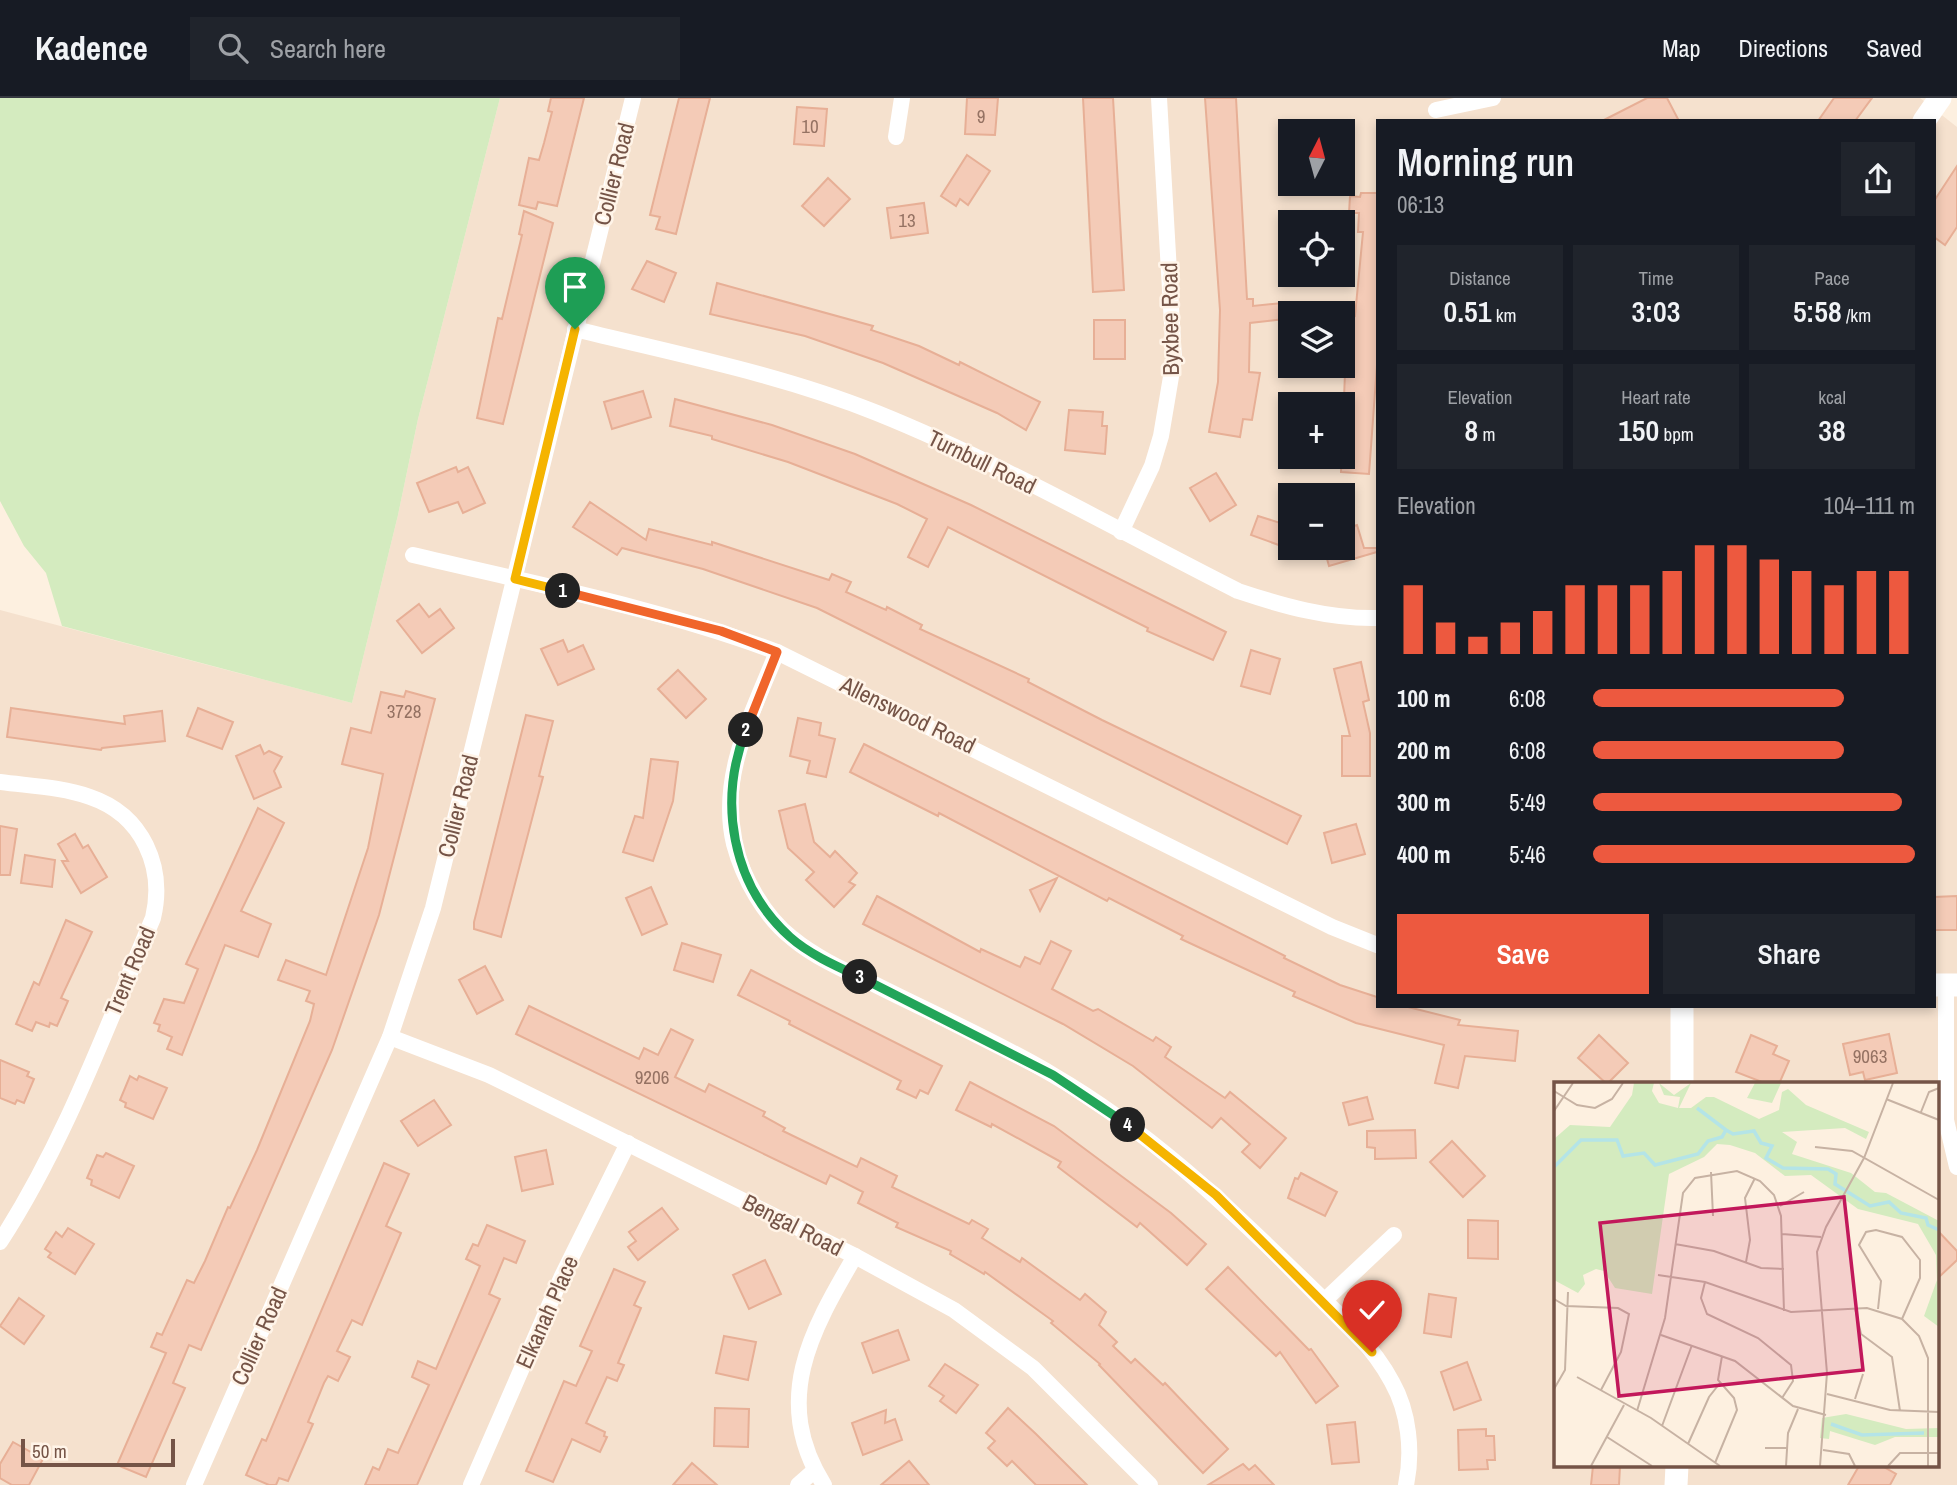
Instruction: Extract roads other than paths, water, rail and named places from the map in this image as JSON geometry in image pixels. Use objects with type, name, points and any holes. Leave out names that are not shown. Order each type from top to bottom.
[{"type":"street","name":"Collier Road","points":[[194,1485],[390,1037],[433,908],[633,98]]},
{"type":"street","points":[[896,137],[902,98]]},
{"type":"street","name":"Byxbee Road","points":[[1121,532],[1152,466],[1161,436],[1174,359],[1159,98]]},
{"type":"street","points":[[1435,110],[1493,98]]},
{"type":"street","points":[[1925,119],[1940,98]]},
{"type":"street","name":"Turnbull Road","points":[[575,329],[800,385],[875,412],[937,439],[1238,591],[1309,611],[1376,618]]},
{"type":"street","name":"Allenswood Road","points":[[413,555],[662,614],[721,631],[777,652],[1332,927],[1376,945]]},
{"type":"street","points":[[777,652],[740,744],[732,778],[731,800],[734,844],[766,912],[791,938],[828,961],[1053,1075],[1157,1145],[1216,1195],[1324,1301],[1372,1352],[1393,1383],[1406,1415],[1409,1447],[1406,1485]]},
{"type":"street","name":"Trent Road","points":[[0,782],[67,791],[92,797],[115,809],[148,845],[156,867],[158,894],[153,918],[59,1137],[29,1198],[0,1242]]},
{"type":"street","points":[[1946,985],[1946,1120],[1957,1167]]},
{"type":"street","points":[[1682,1008],[1682,1082]]},
{"type":"street","name":"Bengal Road","points":[[390,1037],[489,1075],[855,1256],[954,1310],[993,1336],[1073,1405],[1150,1485]]},
{"type":"street","name":"Elkanah Place","points":[[471,1485],[562,1276],[628,1143]]},
{"type":"street","points":[[1324,1301],[1394,1235]]},
{"type":"street","points":[[824,1485],[803,1440],[799,1383],[806,1349],[818,1320],[855,1256]]},
{"type":"street","points":[[798,1485],[815,1470]]}]
